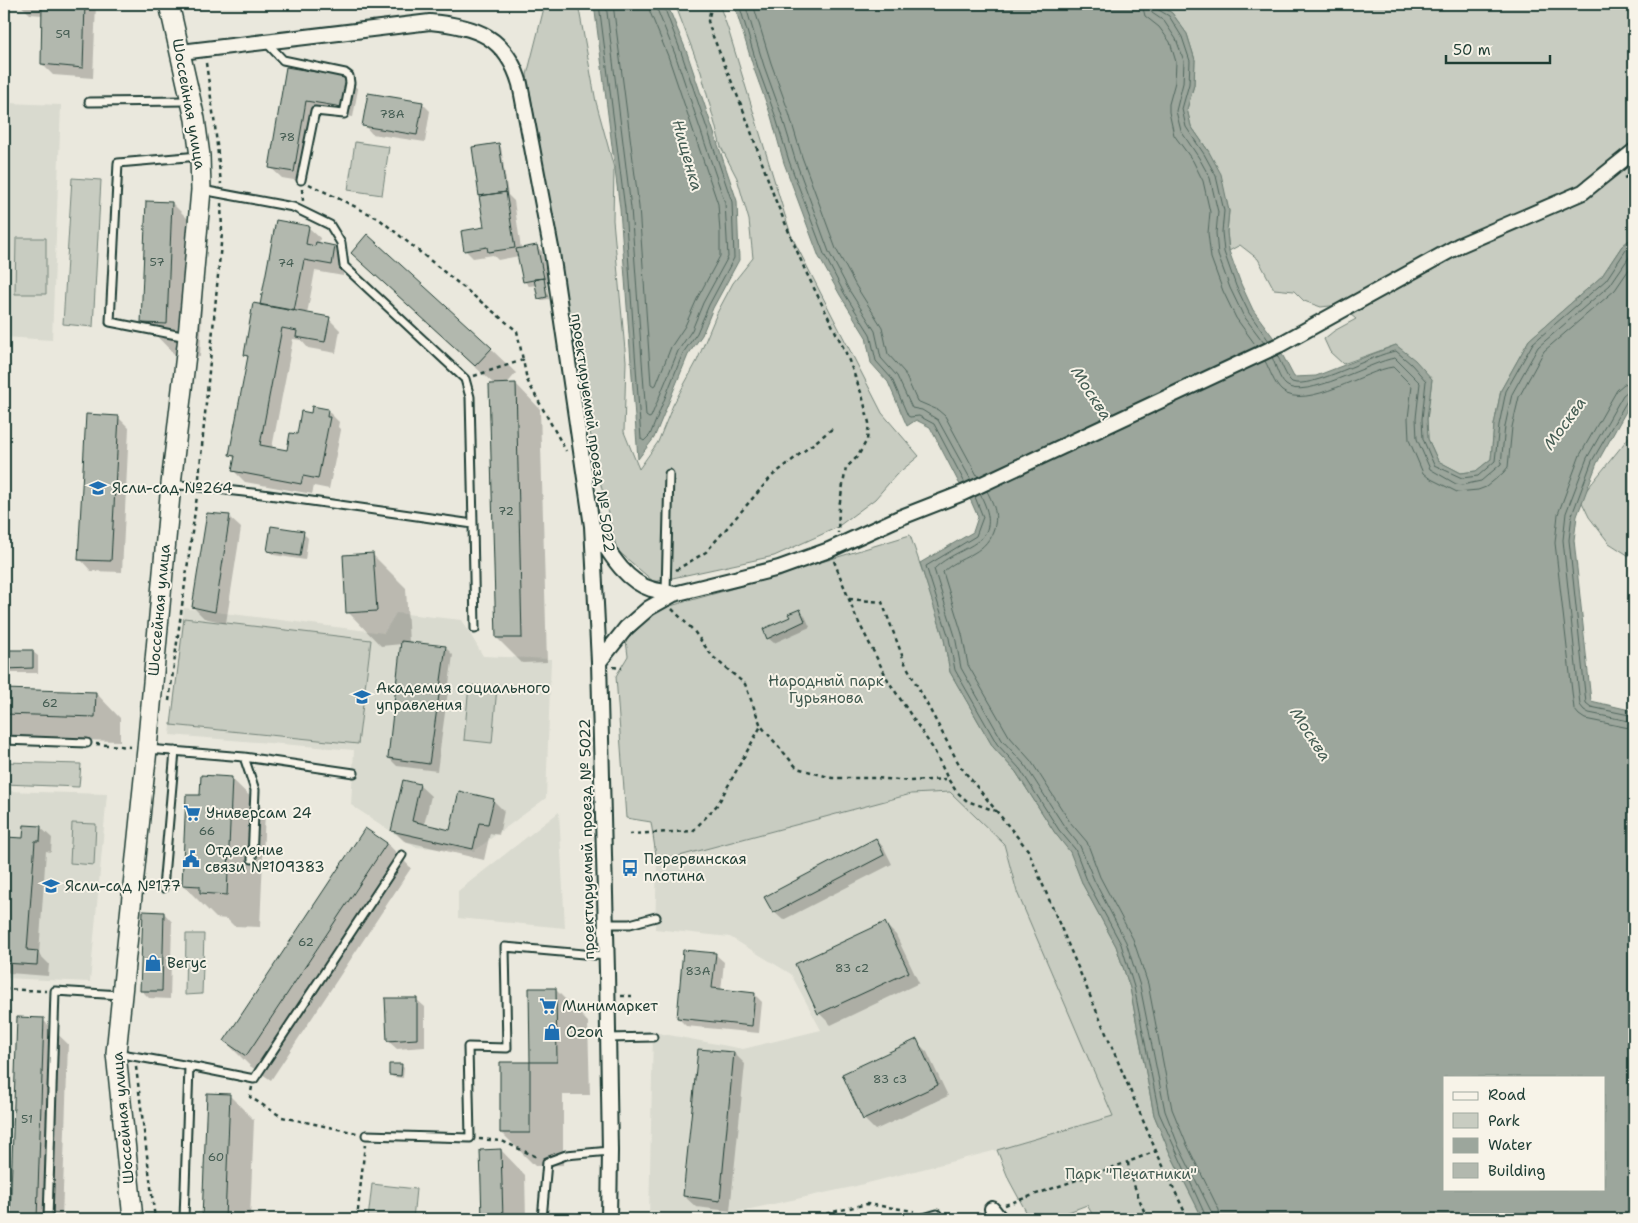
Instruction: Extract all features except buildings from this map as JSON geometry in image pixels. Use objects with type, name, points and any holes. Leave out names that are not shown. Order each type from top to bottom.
[{"type":"main road","name":"Шоссейная улица","points":[[133,1219],[116,1053],[201,190],[200,156],[191,101],[169,4]]},
{"type":"street","name":"проектируемый проезд № 5022","points":[[181,52],[430,22],[456,24],[475,30],[500,47],[510,58],[515,68],[520,84],[552,253],[592,526],[599,662],[606,924],[610,1151],[609,1219]]},
{"type":"street","points":[[599,662],[626,628],[649,608],[668,596],[778,568],[833,548],[899,518],[963,493],[1279,345],[1460,245],[1583,192],[1634,151]]},
{"type":"street","points":[[592,526],[617,564],[632,580],[668,596]]},
{"type":"lane","points":[[266,41],[283,60],[345,73],[349,76],[350,83],[344,114],[314,111],[301,180]]},
{"type":"lane","points":[[89,102],[191,101]]},
{"type":"lane","points":[[188,337],[110,322],[118,163],[200,156]]},
{"type":"lane","points":[[201,190],[293,207],[330,225],[341,243],[344,266],[465,379],[470,397],[475,629]]},
{"type":"lane","points":[[668,596],[666,576],[669,474]]},
{"type":"lane","points":[[171,484],[262,494],[473,524]]},
{"type":"lane","points":[[4,740],[88,744]]},
{"type":"lane","points":[[147,749],[244,757],[354,773]]},
{"type":"lane","points":[[163,888],[174,751]]},
{"type":"lane","points":[[244,757],[255,790],[252,859]]},
{"type":"lane","points":[[116,1053],[254,1079],[402,855]]},
{"type":"lane","points":[[606,924],[630,924],[656,917]]},
{"type":"lane","points":[[366,1134],[470,1138],[468,1047],[506,1048],[505,947],[606,956]]},
{"type":"lane","points":[[48,1219],[55,991],[121,995]]},
{"type":"lane","points":[[608,1038],[653,1037]]},
{"type":"lane","points":[[184,1219],[189,1066]]},
{"type":"lane","points":[[542,1219],[547,1162],[566,1155],[610,1151]]},
{"type":"lane","points":[[920,1219],[937,1214]]},
{"type":"path","points":[[712,4],[708,21],[712,34],[744,112],[775,199],[805,270],[846,353],[862,395],[870,423],[867,440],[858,456],[846,468],[833,548],[849,599],[856,617],[889,682],[934,750],[956,791],[967,801],[997,812]]},
{"type":"path","points":[[169,702],[198,487],[222,233],[216,126],[204,49]]},
{"type":"path","points":[[301,180],[305,213]]},
{"type":"path","points":[[301,180],[378,218],[516,332],[527,380],[566,451]]},
{"type":"path","points":[[465,379],[523,360]]},
{"type":"path","points":[[666,576],[706,552],[772,476],[832,428]]},
{"type":"path","points":[[668,596],[713,657],[745,684],[762,726],[796,768],[832,778],[876,778],[910,781],[948,779]]},
{"type":"path","points":[[849,599],[882,602],[905,663],[960,766],[1028,850],[1156,1151],[1188,1219]]},
{"type":"path","points":[[629,834],[693,831],[718,804],[762,726]]},
{"type":"path","points":[[88,744],[147,749]]},
{"type":"path","points":[[4,989],[55,991]]},
{"type":"path","points":[[135,1056],[155,1219]]},
{"type":"path","points":[[250,1097],[282,1117],[366,1134],[357,1219]]},
{"type":"path","points":[[470,1138],[502,1141],[547,1162]]},
{"type":"path","points":[[802,1219],[866,1204],[937,1214],[972,1216],[996,1214],[1156,1151]]},
{"type":"path","points":[[1128,1162],[1129,1172],[1147,1219]]},
{"type":"shaded area","points":[[4,4],[7,4],[6,103],[61,105],[52,340],[4,337]]},
{"type":"shaded area","name":"Академия социального управления","points":[[184,608],[384,633],[396,613],[462,620],[483,656],[551,659],[546,798],[474,851],[415,847],[351,805],[354,750],[170,735]]},
{"type":"shaded area","name":"Ясли-сад №177","points":[[4,791],[107,794],[90,982],[4,978]]},
{"type":"shaded area","points":[[951,792],[1004,844],[1017,892],[1114,1117],[997,1150],[852,1187],[704,1219],[649,1219],[653,1032],[743,1049],[821,1030],[791,974],[730,937],[655,929],[657,862],[911,794]]},
{"type":"shaded area","points":[[559,812],[565,928],[458,918],[458,891]]},
{"type":"green space","points":[[545,4],[578,4],[596,102],[614,168],[613,220],[626,361],[624,432],[639,469],[658,442],[673,405],[697,361],[717,313],[733,283],[753,258],[749,220],[737,178],[721,147],[701,72],[675,4],[719,4],[791,235],[882,413],[919,456],[896,475],[875,499],[836,528],[774,556],[654,582],[617,550],[596,465],[527,75]]},
{"type":"green space","points":[[1158,4],[1634,4],[1634,236],[1622,246],[1602,276],[1529,340],[1501,390],[1494,425],[1491,459],[1476,471],[1461,473],[1438,461],[1428,439],[1427,419],[1432,379],[1396,345],[1343,364],[1330,352],[1324,339],[1356,319],[1339,305],[1321,307],[1304,301],[1294,291],[1274,289],[1258,259],[1240,245],[1229,251],[1227,232],[1229,211],[1209,152],[1191,126],[1187,109],[1194,85],[1195,60],[1187,34],[1172,13]]},
{"type":"green space","points":[[355,142],[389,147],[382,195],[348,190]]},
{"type":"green space","points":[[72,178],[101,180],[93,327],[63,324]]},
{"type":"green space","points":[[16,238],[46,238],[46,294],[15,294]]},
{"type":"green space","points":[[1634,431],[1634,559],[1609,543],[1589,517],[1580,498]]},
{"type":"green space","name":"Народный парк Гурьянова","points":[[910,535],[944,639],[950,672],[993,747],[1016,772],[1055,833],[1071,852],[1083,885],[1116,946],[1130,988],[1154,1115],[1169,1151],[1203,1219],[1095,1219],[1087,1205],[1050,1219],[1030,1219],[1009,1180],[997,1150],[1113,1116],[1017,892],[1004,844],[950,792],[911,794],[657,862],[651,822],[626,818],[616,676],[628,656],[626,641],[656,610]]},
{"type":"green space","points":[[184,618],[371,640],[358,744],[171,725]]},
{"type":"green space","points":[[469,685],[497,687],[492,743],[464,740]]},
{"type":"green space","points":[[4,762],[81,764],[79,787],[4,784]]},
{"type":"green space","points":[[72,823],[96,824],[94,865],[70,863]]},
{"type":"green space","points":[[186,934],[204,934],[202,994],[185,995]]},
{"type":"green space","points":[[372,1184],[416,1189],[413,1219],[368,1219]]},
{"type":"water","name":"Нищенка","points":[[594,4],[667,4],[686,50],[737,201],[739,260],[713,308],[702,335],[688,355],[654,438],[638,459],[620,209]]},
{"type":"water","name":"Москва","points":[[734,4],[1158,4],[1172,13],[1187,34],[1195,60],[1194,85],[1187,109],[1191,126],[1221,174],[1229,211],[1227,232],[1229,251],[1241,284],[1253,310],[1273,337],[1294,377],[1316,376],[1396,345],[1415,360],[1432,379],[1427,419],[1428,439],[1438,461],[1461,473],[1476,471],[1491,459],[1494,425],[1501,390],[1529,340],[1602,276],[1622,246],[1634,236],[1634,397],[1597,463],[1577,516],[1574,540],[1591,701],[1634,711],[1634,1219],[1203,1219],[1169,1151],[1154,1115],[1130,988],[1116,946],[1083,885],[1070,852],[1055,833],[1016,772],[993,747],[950,672],[944,639],[920,563],[973,532],[978,517],[930,427],[916,420],[907,426],[888,382],[871,363],[866,337],[819,257],[784,163],[771,116]]},
{"type":"place","name":"Ясли-сад №264","points":[[98,488]]},
{"type":"place","name":"Академия социального управления","points":[[362,697]]},
{"type":"place","name":"Универсам 24","points":[[192,813]]},
{"type":"place","name":"Отделение связи №109383","points":[[191,859]]},
{"type":"place","name":"Перервинская плотина","points":[[630,868]]},
{"type":"place","name":"Ясли-сад №177","points":[[51,886]]},
{"type":"place","name":"Вегус","points":[[153,963]]},
{"type":"place","name":"Минимаркет","points":[[548,1006]]},
{"type":"place","name":"Ozon","points":[[552,1032]]},
{"type":"park label","name":"Парк \"Печатники\"","points":[[1131,1174]]}]
